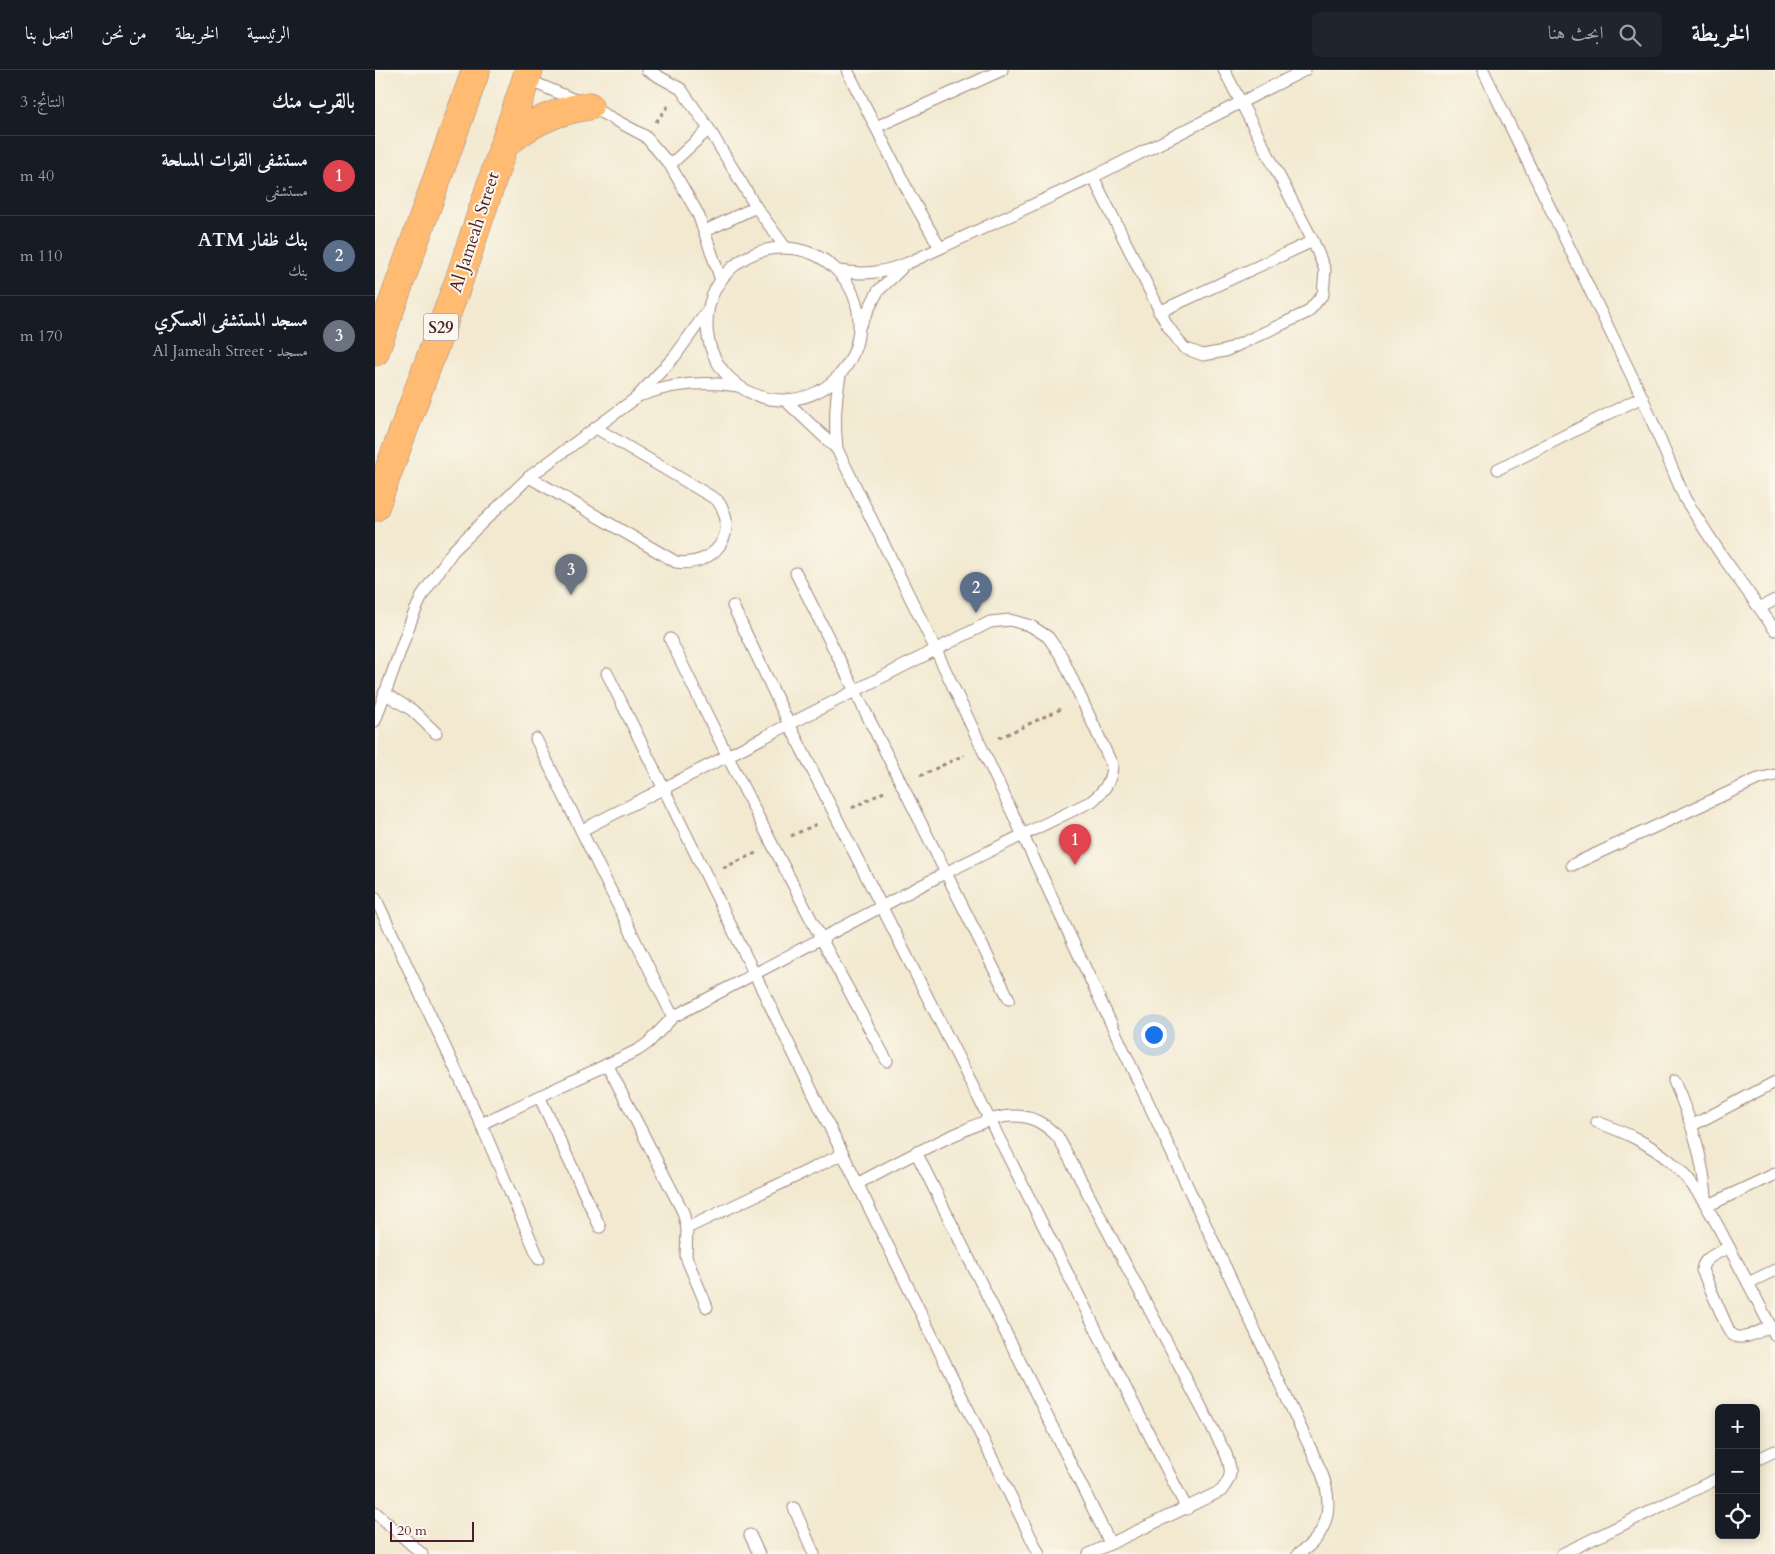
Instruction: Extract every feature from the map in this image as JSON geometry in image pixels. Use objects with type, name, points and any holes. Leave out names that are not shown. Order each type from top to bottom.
[{"type":"main road","points":[[375,352],[475,70]]},
{"type":"main road","name":"Al Jameah Street","points":[[375,507],[458,283],[527,74]]},
{"type":"main road","points":[[503,146],[534,122],[570,109],[589,106]]},
{"type":"lane","points":[[647,70],[681,89],[709,129],[756,207],[785,248]]},
{"type":"lane","points":[[847,70],[940,248]]},
{"type":"lane","points":[[876,127],[1001,70]]},
{"type":"lane","points":[[1093,177],[1159,312],[1184,348],[1203,355],[1225,350],[1308,312],[1323,294],[1325,270],[1313,241],[1224,70]]},
{"type":"lane","points":[[838,271],[862,274],[877,273],[908,263],[1093,177],[1305,70]]},
{"type":"lane","points":[[1483,70],[1642,397],[1685,499],[1720,553],[1774,626]]},
{"type":"lane","points":[[527,74],[645,136],[670,165],[698,214],[721,280]]},
{"type":"lane","points":[[670,165],[709,129]]},
{"type":"lane","points":[[705,231],[756,207]]},
{"type":"lane","points":[[1159,312],[1313,241]]},
{"type":"lane","points":[[375,721],[412,618],[437,572],[471,532],[529,477],[636,398],[675,356],[708,310],[721,280],[743,260],[756,253],[785,248],[802,250],[818,255],[838,271],[852,290],[858,308],[859,327],[856,346],[840,375],[835,399],[834,424],[837,449],[935,648],[1324,1480],[1327,1488],[1329,1510],[1321,1531],[1309,1547],[1298,1554]]},
{"type":"lane","points":[[859,327],[878,291],[908,263]]},
{"type":"lane","points":[[708,310],[709,335],[715,358],[738,386]]},
{"type":"lane","points":[[787,402],[821,390],[840,375]]},
{"type":"lane","points":[[636,398],[656,390],[690,384],[717,383],[738,386],[753,394],[787,402],[837,449]]},
{"type":"lane","points":[[1498,469],[1642,397]]},
{"type":"lane","points":[[529,477],[676,562],[699,562],[709,556],[723,538],[727,528],[727,518],[717,500],[596,428]]},
{"type":"lane","points":[[796,573],[1009,999]]},
{"type":"lane","points":[[1761,607],[1775,600]]},
{"type":"lane","points":[[733,606],[789,724],[1187,1509]]},
{"type":"lane","points":[[481,1124],[540,1098],[648,1043],[673,1016],[945,873],[1092,801],[1105,790],[1113,765],[1057,650],[1048,637],[1031,626],[1011,620],[989,622],[582,830]]},
{"type":"lane","points":[[670,639],[820,939],[887,1061]]},
{"type":"lane","points":[[607,673],[1039,1554]]},
{"type":"lane","points":[[384,693],[412,710],[436,733]]},
{"type":"lane","points":[[535,739],[673,1016]]},
{"type":"lane","points":[[1572,866],[1758,779],[1775,775]]},
{"type":"lane","points":[[375,897],[481,1124],[539,1259]]},
{"type":"lane","points":[[607,1064],[683,1212],[687,1228],[686,1257],[707,1307]]},
{"type":"lane","points":[[1674,1081],[1693,1125],[1703,1169],[1707,1206]]},
{"type":"lane","points":[[1693,1125],[1775,1082]]},
{"type":"lane","points":[[540,1098],[600,1227]]},
{"type":"lane","points":[[857,1184],[916,1152],[990,1119],[1012,1116],[1029,1118],[1044,1123],[1058,1137],[1225,1454],[1231,1469],[1229,1480],[1221,1491],[1187,1509],[1089,1554]]},
{"type":"lane","points":[[1597,1122],[1623,1132],[1656,1151],[1671,1162],[1691,1182],[1707,1206],[1773,1330],[1741,1339],[1736,1338],[1729,1330],[1702,1270],[1708,1258],[1729,1248]]},
{"type":"lane","points":[[916,1152],[1110,1543]]},
{"type":"lane","points":[[687,1228],[843,1154]]},
{"type":"lane","points":[[1707,1206],[1775,1174]]},
{"type":"lane","points":[[1748,1283],[1775,1270]]},
{"type":"lane","points":[[1760,1458],[1775,1451]]},
{"type":"lane","points":[[1563,1554],[1715,1480]]},
{"type":"lane","points":[[794,1508],[814,1554]]},
{"type":"lane","points":[[375,1512],[422,1554]]},
{"type":"lane","points":[[750,1535],[759,1554]]},
{"type":"path","points":[[645,136],[681,89]]},
{"type":"place","name":"مسجد المستشفى العسكري","points":[[571,595]]},
{"type":"place","name":"بنك ظفار ATM","points":[[976,613]]},
{"type":"place","name":"مستشفى القوات المسلحة","points":[[1075,865]]}]
